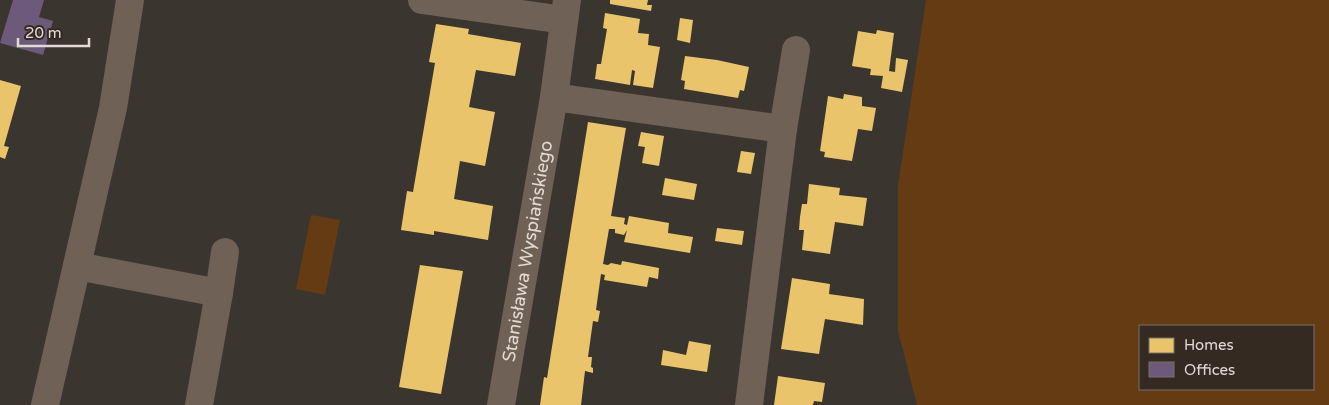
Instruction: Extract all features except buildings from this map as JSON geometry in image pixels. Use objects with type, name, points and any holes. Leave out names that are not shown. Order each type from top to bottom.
[{"type":"street","points":[[45,405],[113,108],[130,0]]},
{"type":"street","points":[[422,0],[565,10]]},
{"type":"street","name":"Stanisława Wyspiańskiego","points":[[500,405],[554,97],[565,10]]},
{"type":"street","points":[[749,405],[796,50]]},
{"type":"street","points":[[554,97],[784,130]]},
{"type":"street","points":[[199,405],[225,252]]},
{"type":"street","points":[[77,266],[219,293]]},
{"type":"shaded area","points":[[926,0],[1329,0],[1329,405],[917,405],[898,331],[898,185]]},
{"type":"shaded area","points":[[311,215],[340,220],[325,295],[296,289]]}]
